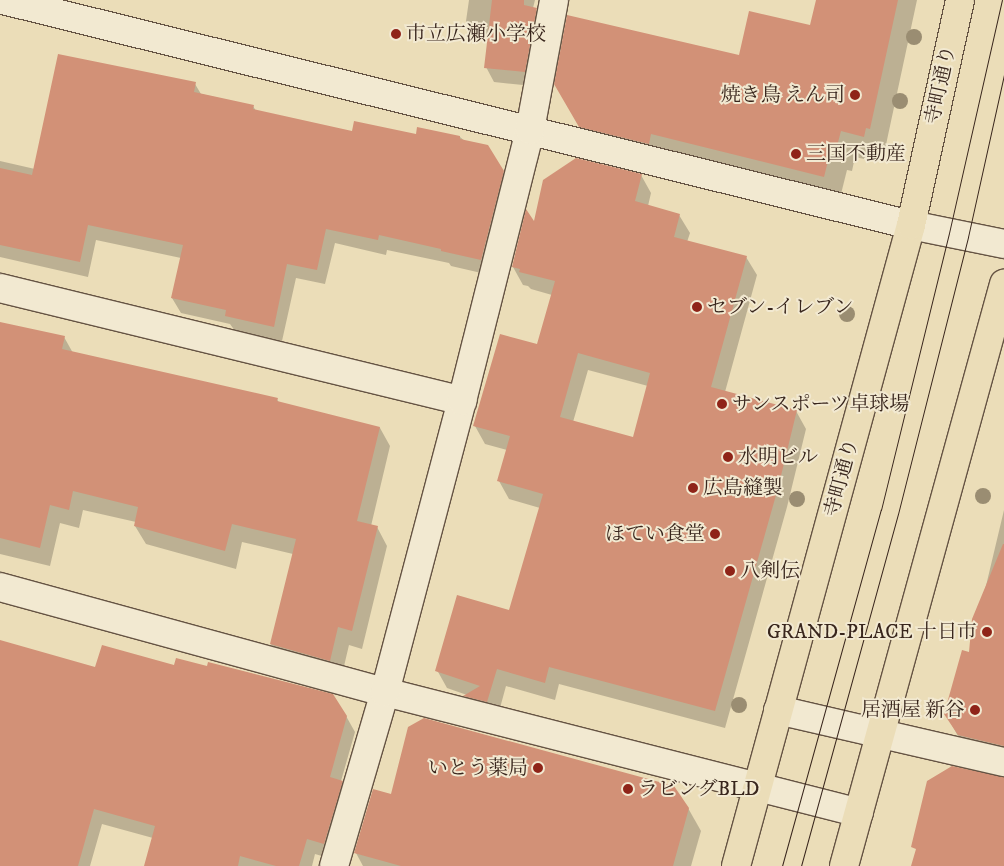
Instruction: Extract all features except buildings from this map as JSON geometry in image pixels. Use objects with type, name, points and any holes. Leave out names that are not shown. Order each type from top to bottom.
[{"type":"highway","name":"寺町通り","points":[[736,866],[911,225],[960,0]]},
{"type":"highway","points":[[844,866],[1004,284]]},
{"type":"street","points":[[3,0],[911,225],[1004,244]]},
{"type":"street","points":[[334,866],[386,692],[462,401],[530,130],[554,0]]},
{"type":"street","points":[[0,288],[462,401]]},
{"type":"street","points":[[0,587],[386,692],[859,813]]},
{"type":"street","points":[[778,710],[1004,762]]},
{"type":"tram line","points":[[782,866],[881,510],[949,233],[1002,0]]},
{"type":"tram line","points":[[801,866],[898,514],[968,237],[1004,75]]},
{"type":"place","name":"市立広瀬小学校","points":[[396,34]]},
{"type":"place","name":"焼き鳥 えん司","points":[[855,95]]},
{"type":"place","name":"三国不動産","points":[[796,154]]},
{"type":"place","name":"セブン-イレブン","points":[[697,307]]},
{"type":"place","name":"サンスポーツ卓球場","points":[[722,404]]},
{"type":"place","name":"水明ビル","points":[[728,457]]},
{"type":"place","name":"広島縫製","points":[[693,488]]},
{"type":"place","name":"ほてい食堂","points":[[715,534]]},
{"type":"place","name":"八剣伝","points":[[730,571]]},
{"type":"place","name":"GRAND-PLACE 十日市","points":[[987,632]]},
{"type":"place","name":"居酒屋 新谷","points":[[975,710]]},
{"type":"place","name":"いとう薬局","points":[[538,768]]},
{"type":"place","name":"ラビングBLD","points":[[628,789]]}]
